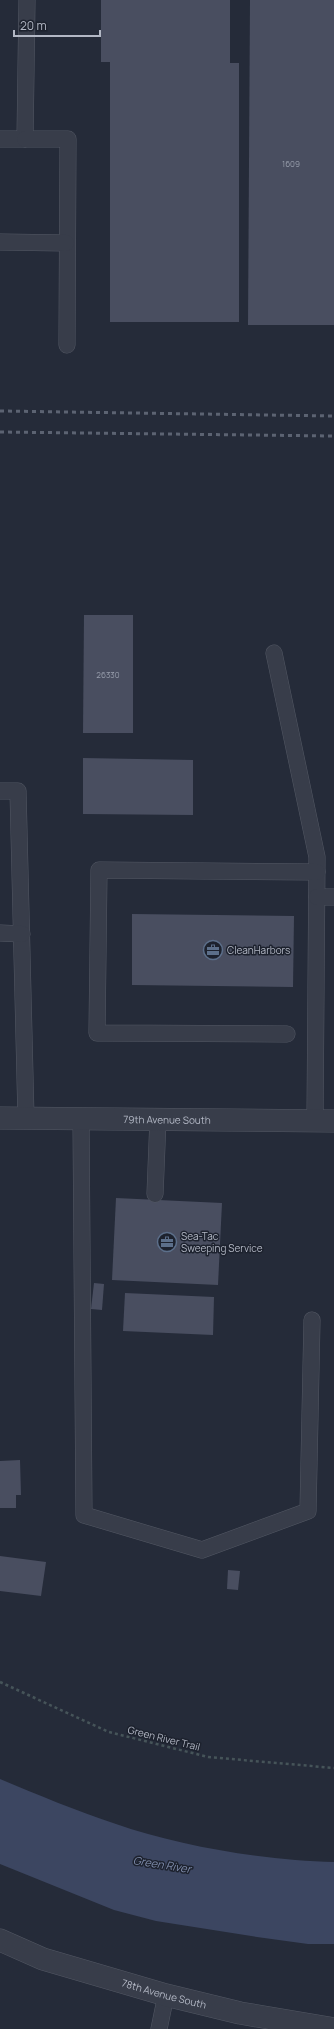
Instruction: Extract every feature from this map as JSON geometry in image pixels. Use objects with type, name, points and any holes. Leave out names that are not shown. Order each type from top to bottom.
[{"type":"street","name":"79th Avenue South","points":[[0,1118],[324,1120]]},
{"type":"street","name":"78th Avenue South","points":[[0,1940],[43,1959],[166,1995],[304,2027],[334,2029]]},
{"type":"lane","points":[[25,139],[27,0]]},
{"type":"lane","points":[[0,139],[68,139],[66,243],[67,345]]},
{"type":"lane","points":[[0,242],[66,243]]},
{"type":"lane","points":[[274,653],[317,857],[324,1120]]},
{"type":"lane","points":[[0,791],[18,791],[26,1118]]},
{"type":"lane","points":[[287,1034],[97,1033],[99,870],[317,872]]},
{"type":"lane","points":[[317,897],[334,897]]},
{"type":"lane","points":[[0,933],[22,934]]},
{"type":"lane","points":[[81,1119],[84,1515],[202,1550],[308,1511],[312,1320]]},
{"type":"lane","points":[[155,1194],[158,1119]]},
{"type":"lane","points":[[159,2029],[166,1995]]},
{"type":"path","name":"Green River Trail","points":[[0,1682],[110,1732],[208,1758],[334,1768]]},
{"type":"water","name":"Green River","points":[[0,1779],[101,1819],[167,1839],[224,1851],[281,1859],[334,1862],[334,1944],[308,1944],[156,1921],[114,1910],[0,1864]]},
{"type":"building","points":[[101,0],[230,0],[230,63],[239,63],[239,322],[110,322],[110,62],[101,62]]},
{"type":"building","points":[[250,0],[334,0],[334,325],[248,325]]},
{"type":"building","points":[[84,615],[133,615],[133,733],[83,733]]},
{"type":"building","points":[[83,758],[193,760],[193,815],[83,814]]},
{"type":"building","name":"CleanHarbors","points":[[132,914],[294,916],[293,987],[132,985]]},
{"type":"building","name":"Sea-Tac Sweeping Service","points":[[116,1198],[222,1203],[218,1285],[112,1280]]},
{"type":"building","points":[[94,1283],[104,1284],[102,1310],[91,1309]]},
{"type":"building","points":[[125,1293],[214,1297],[213,1335],[123,1331]]},
{"type":"building","points":[[20,1460],[21,1495],[16,1495],[16,1508],[0,1508],[0,1461]]},
{"type":"building","points":[[0,1556],[46,1562],[41,1596],[0,1591]]},
{"type":"building","points":[[228,1570],[240,1571],[238,1590],[227,1589]]},
{"type":"railway","points":[[0,411],[334,416]]},
{"type":"railway","points":[[0,432],[334,436]]},
{"type":"place","name":"CleanHarbors","points":[[213,950]]},
{"type":"place","name":"Sea-Tac Sweeping Service","points":[[167,1242]]}]
